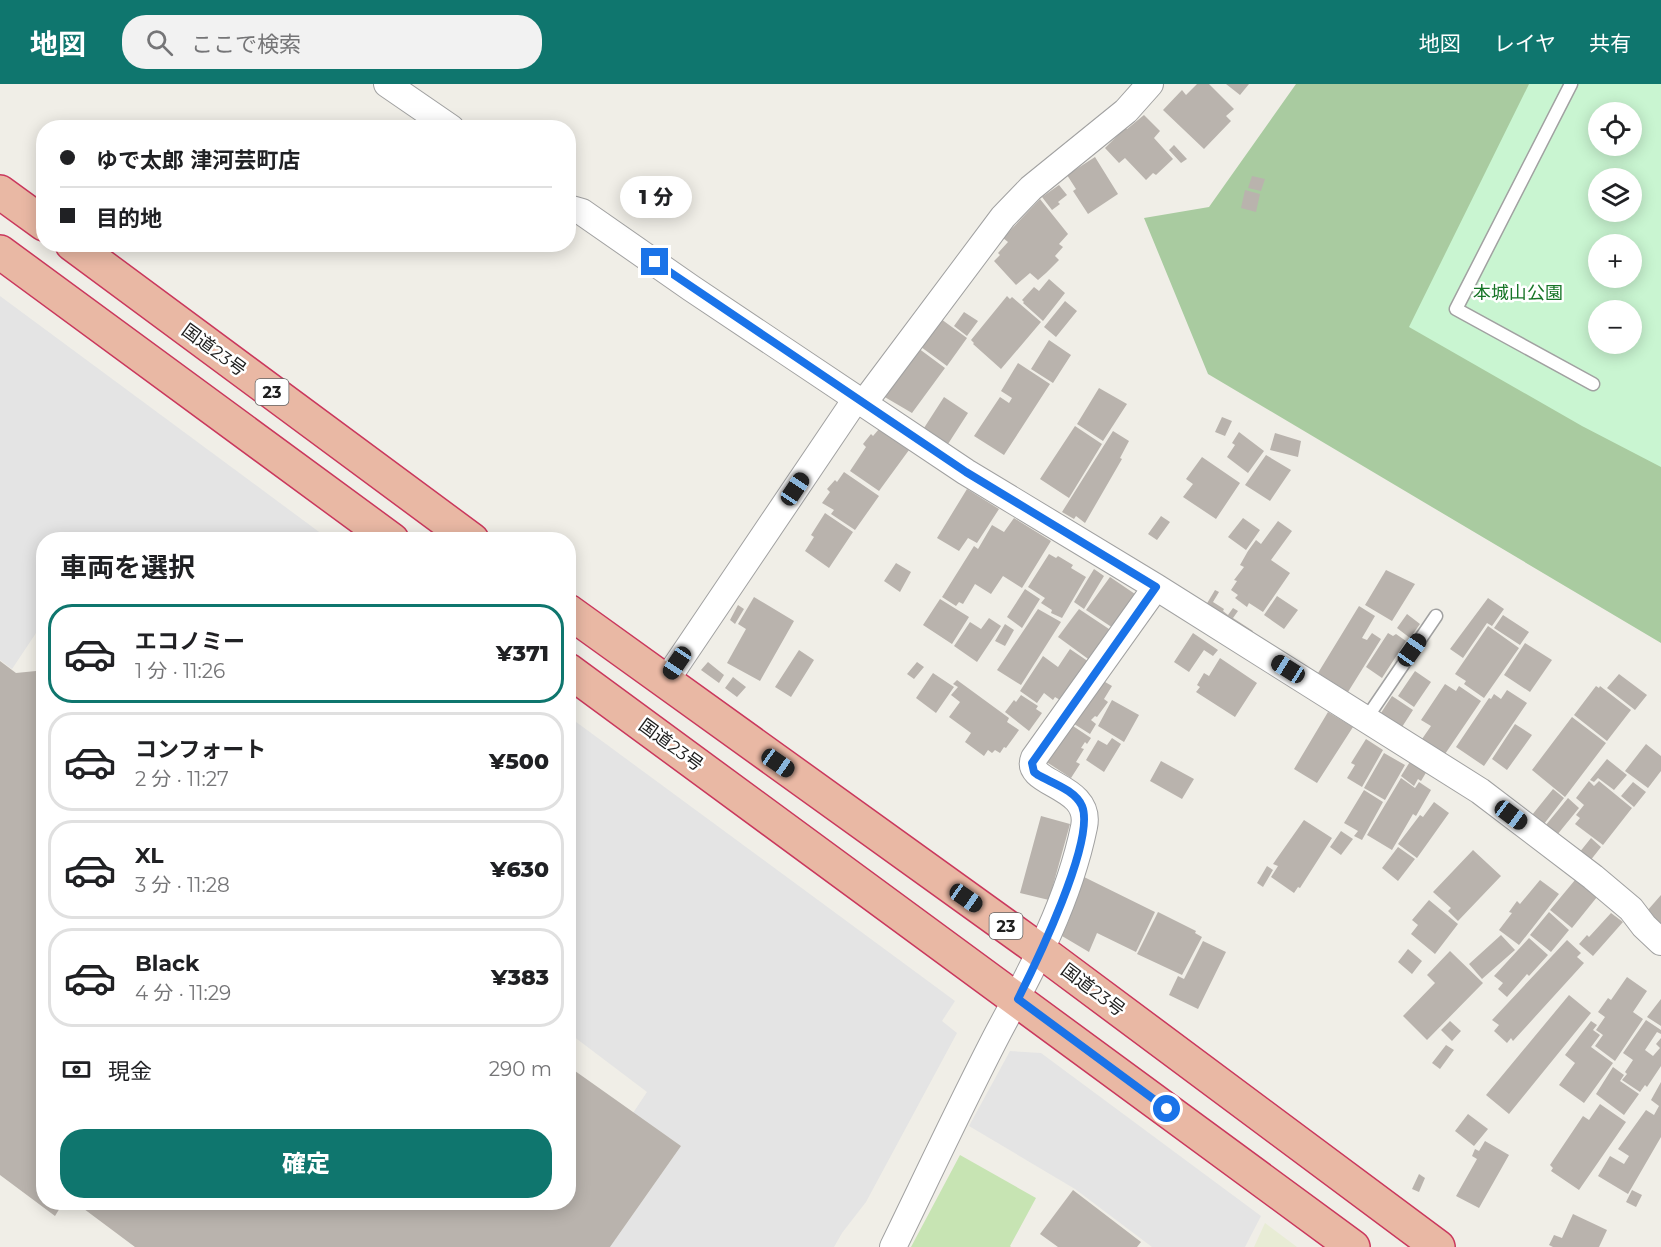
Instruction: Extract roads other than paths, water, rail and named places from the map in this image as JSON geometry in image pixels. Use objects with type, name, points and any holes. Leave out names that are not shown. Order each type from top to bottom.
[{"type":"highway","points":[[0,192],[36,218]]},
{"type":"highway","points":[[0,252],[381,532]]},
{"type":"highway","name":"国道23号","points":[[83,252],[461,532]]},
{"type":"highway","name":"国道23号","points":[[576,617],[1042,952],[1438,1247]]},
{"type":"highway","name":"国道23号","points":[[576,676],[1353,1247]]},
{"type":"street","points":[[387,84],[423,94],[444,120]]},
{"type":"street","points":[[665,682],[860,401],[1003,217],[1031,188],[1126,111],[1150,84]]},
{"type":"street","points":[[576,210],[582,212],[966,472],[1156,587],[1489,797],[1593,877],[1630,909],[1661,942]]},
{"type":"street","points":[[893,1247],[999,1031],[1042,952],[1073,868],[1085,823],[1083,810],[1079,800],[1034,772],[1032,763],[1156,587]]},
{"type":"lane","points":[[1571,84],[1456,309],[1593,384]]},
{"type":"lane","points":[[1366,719],[1436,616]]},
{"type":"park label","name":"本城山公園","points":[[1518,293]]}]
